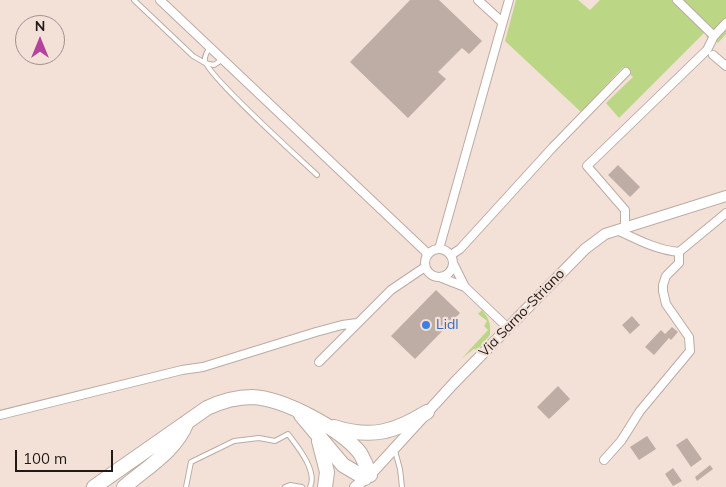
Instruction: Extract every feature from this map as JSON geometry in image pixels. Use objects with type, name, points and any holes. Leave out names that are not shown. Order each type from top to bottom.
[{"type":"highway","points":[[94,487],[207,408],[225,400],[243,397],[262,398],[298,410],[320,429],[344,465],[363,480]]},
{"type":"highway","points":[[320,429],[376,433],[390,431],[428,412]]},
{"type":"highway","points":[[124,487],[173,446],[183,433],[187,421]]},
{"type":"highway","points":[[320,429],[347,440],[360,453],[363,480]]},
{"type":"highway","points":[[320,429],[327,472],[326,487]]},
{"type":"highway","points":[[100,487],[118,470]]},
{"type":"main road","name":"Via Sarno-Striano","points":[[363,480],[585,249],[606,234],[726,196]]},
{"type":"street","points":[[160,0],[427,254]]},
{"type":"street","points":[[478,0],[502,22]]},
{"type":"street","points":[[439,249],[509,0]]},
{"type":"street","points":[[677,0],[714,36]]},
{"type":"street","points":[[680,252],[651,246],[621,229],[625,210],[587,166],[707,50],[714,36],[726,23]]},
{"type":"street","points":[[713,54],[726,66]]},
{"type":"street","points":[[451,255],[460,249],[553,147],[626,72]]},
{"type":"street","points":[[604,460],[621,441],[640,410],[690,351],[689,337],[666,304],[662,285],[666,276],[679,263],[680,252],[726,213]]},
{"type":"street","points":[[465,287],[429,274],[425,267],[427,254],[430,251],[439,249],[448,252],[465,287],[508,328]]},
{"type":"street","points":[[442,278],[450,272],[453,264]]},
{"type":"street","points":[[319,362],[397,284],[425,267]]},
{"type":"street","points":[[0,415],[182,370],[203,367],[316,332],[357,323]]},
{"type":"lane","points":[[134,0],[193,56],[205,63],[214,65],[223,59]]},
{"type":"lane","points":[[210,47],[205,56],[205,63],[220,81],[317,175]]},
{"type":"lane","points":[[186,487],[191,462],[234,441],[259,438],[275,441],[288,434],[307,462],[312,477],[310,487]]},
{"type":"lane","points":[[394,449],[400,469],[402,487]]},
{"type":"lane","points":[[285,487],[290,485],[302,487]]},
{"type":"green space","points":[[516,0],[578,0],[590,10],[600,0],[726,0],[726,34],[718,43],[711,36],[707,38],[705,32],[619,118],[606,103],[633,77],[623,67],[581,112],[505,41]]},
{"type":"green space","points":[[482,310],[489,321],[490,335],[477,350],[474,349],[462,358],[488,330],[484,326],[487,321],[478,314]]},
{"type":"building","points":[[410,0],[439,0],[482,41],[469,54],[462,48],[438,72],[446,79],[408,118],[350,62]]},
{"type":"building","points":[[618,165],[640,187],[630,197],[608,175]]},
{"type":"building","name":"Lidl","points":[[436,290],[460,313],[415,359],[391,336]]},
{"type":"building","points":[[632,316],[640,325],[630,334],[622,325]]},
{"type":"building","points":[[672,327],[678,332],[671,340],[669,338],[654,355],[645,347],[661,330],[665,334]]},
{"type":"building","points":[[558,386],[570,399],[549,419],[537,407]]},
{"type":"building","points":[[647,436],[656,449],[639,460],[630,447]]},
{"type":"building","points":[[687,438],[702,459],[691,467],[676,445]]},
{"type":"building","points":[[710,465],[713,469],[697,481],[695,477]]},
{"type":"building","points":[[673,468],[682,481],[673,486],[665,474]]},
{"type":"place","name":"Lidl","points":[[426,325]]}]
